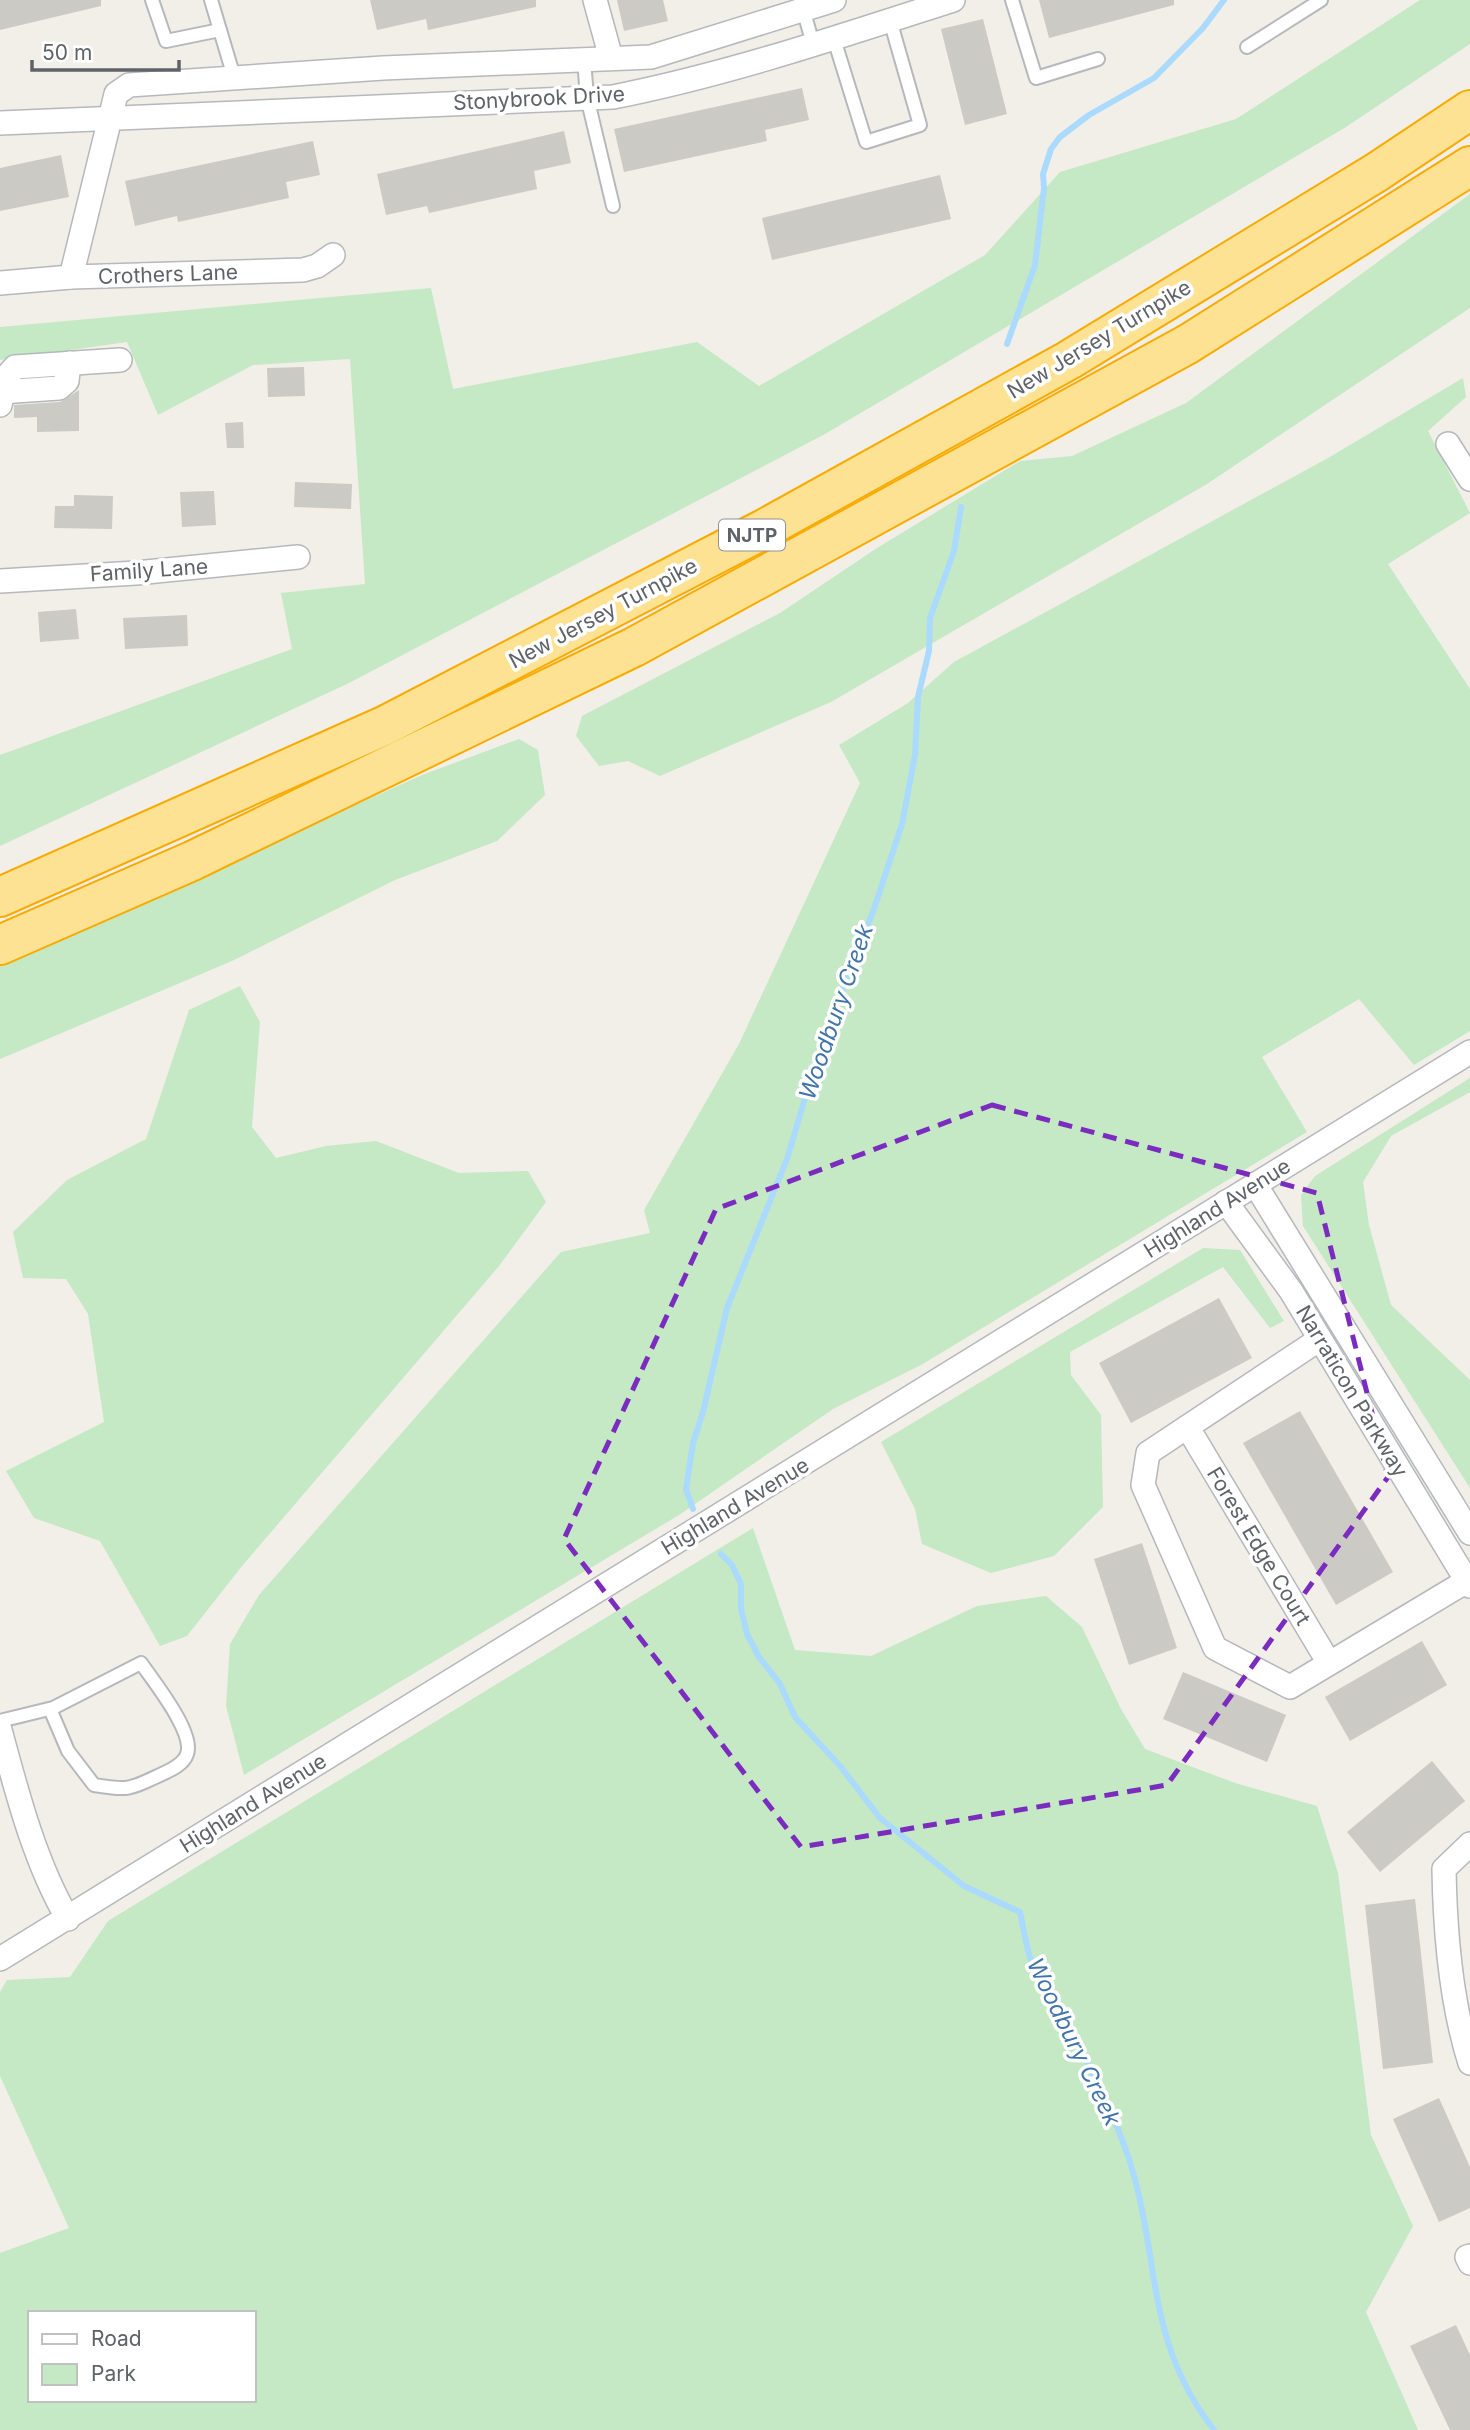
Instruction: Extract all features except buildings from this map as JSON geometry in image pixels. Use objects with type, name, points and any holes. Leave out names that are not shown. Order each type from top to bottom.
[{"type":"highway","name":"New Jersey Turnpike","points":[[0,897],[386,725],[764,529],[1069,360],[1377,172],[1470,110]]},
{"type":"highway","name":"New Jersey Turnpike","points":[[0,945],[192,861],[634,648],[1188,344],[1470,166]]},
{"type":"street","points":[[595,0],[611,58]]},
{"type":"street","name":"Stonybrook Drive","points":[[112,116],[116,94],[129,85],[234,77],[651,57],[834,0]]},
{"type":"street","name":"Stonybrook Drive","points":[[0,123],[112,116],[613,97],[677,84],[824,42],[953,0]]},
{"type":"street","points":[[71,277],[112,116]]},
{"type":"street","name":"Crothers Lane","points":[[0,283],[71,277],[303,270],[317,266],[333,255]]},
{"type":"street","points":[[1,396],[58,388],[67,381],[69,362],[120,360]]},
{"type":"street","points":[[1448,444],[1470,479]]},
{"type":"street","name":"Family Lane","points":[[0,581],[136,573],[298,557]]},
{"type":"street","name":"Highland Avenue","points":[[0,1959],[1470,1052]]},
{"type":"street","name":"Narraticon Parkway","points":[[1255,1184],[1470,1533]]},
{"type":"street","name":"Narraticon Parkway","points":[[1226,1202],[1291,1291],[1469,1582]]},
{"type":"street","points":[[1320,1339],[1148,1453],[1143,1485],[1214,1648],[1290,1687],[1469,1582]]},
{"type":"street","name":"Forest Edge Court","points":[[1188,1428],[1329,1663]]},
{"type":"street","points":[[0,1730],[6,1776],[55,1896],[68,1919]]},
{"type":"street","points":[[1470,1844],[1444,1869],[1444,1914],[1463,2041],[1470,2063]]},
{"type":"street","points":[[1470,2256],[1467,2257],[1470,2263]]},
{"type":"lane","points":[[152,0],[166,41],[220,30]]},
{"type":"lane","points":[[211,0],[234,77]]},
{"type":"lane","points":[[1012,0],[1036,78],[1098,59]]},
{"type":"lane","points":[[1247,47],[1321,0]]},
{"type":"lane","points":[[803,9],[824,42],[866,142],[920,125],[890,20]]},
{"type":"lane","points":[[584,60],[587,97],[614,206]]},
{"type":"lane","points":[[0,1721],[50,1709],[141,1664],[180,1723],[189,1742],[187,1757],[173,1769],[127,1790],[94,1786],[68,1751],[50,1709]]},
{"type":"highlighted area","points":[[992,1105],[1317,1193],[1388,1477],[1167,1785],[801,1847],[564,1539],[716,1209]]},
{"type":"green space","points":[[1420,0],[1470,0],[1470,44],[1346,127],[825,434],[349,683],[0,846],[0,755],[292,649],[281,593],[365,584],[350,359],[253,365],[158,415],[127,342],[0,360],[0,327],[431,288],[453,389],[697,342],[759,386],[985,255],[1060,172],[1236,119]]},
{"type":"green space","points":[[1470,194],[1470,308],[1207,484],[831,702],[660,776],[628,761],[599,766],[576,736],[582,716],[780,613],[877,548],[1020,461],[1072,456],[1186,403]]},
{"type":"green space","points":[[1463,378],[1466,397],[1428,431],[1470,513],[1388,564],[1470,689],[1470,1031],[1414,1065],[1359,999],[1262,1057],[1307,1132],[921,1365],[833,1409],[679,1515],[244,1775],[226,1706],[230,1644],[259,1595],[561,1252],[650,1233],[644,1210],[739,1044],[860,783],[839,745],[908,703],[954,662],[1328,458]]},
{"type":"green space","points":[[519,739],[538,750],[545,795],[497,841],[395,880],[232,961],[0,1059],[0,965],[422,775]]},
{"type":"green space","points":[[240,986],[260,1022],[252,1127],[276,1158],[326,1146],[376,1141],[459,1173],[528,1171],[546,1202],[499,1266],[242,1566],[187,1636],[160,1646],[100,1541],[34,1518],[6,1471],[104,1422],[88,1314],[66,1279],[23,1278],[13,1232],[67,1180],[146,1139],[189,1010]]},
{"type":"green space","points":[[1470,1078],[1470,1092],[1391,1136],[1363,1182],[1369,1225],[1391,1305],[1470,1380],[1470,1488],[1303,1226],[1301,1195],[1315,1176]]},
{"type":"green space","points":[[1203,1248],[1240,1250],[1284,1321],[1270,1328],[1223,1267],[1070,1352],[1071,1375],[1101,1415],[1103,1507],[1054,1556],[991,1573],[922,1544],[915,1509],[881,1442]]},
{"type":"green space","points":[[753,1528],[795,1650],[871,1656],[977,1606],[1046,1596],[1082,1627],[1121,1709],[1145,1749],[1235,1783],[1317,1806],[1338,1873],[1371,2135],[1413,2226],[1366,2312],[1418,2430],[0,2430],[0,2253],[69,2228],[0,2076],[0,1992],[7,1980],[70,1977],[108,1921]]},
{"type":"waterway","name":"Woodbury Creek","points":[[1007,344],[1035,265],[1044,188],[1043,174],[1051,149],[1060,137],[1089,115],[1154,78],[1203,28],[1224,0]]},
{"type":"waterway","name":"Woodbury Creek","points":[[693,1509],[686,1489],[693,1443],[703,1412],[727,1308],[787,1159],[819,1051],[874,909],[902,824],[915,755],[918,697],[929,651],[930,618],[954,551],[961,507]]},
{"type":"waterway","name":"Woodbury Creek","points":[[721,1554],[732,1565],[741,1584],[741,1609],[747,1634],[759,1657],[780,1684],[795,1717],[840,1766],[880,1818],[964,1886],[1020,1912],[1029,1954],[1037,1975],[1096,2080],[1129,2159],[1139,2196],[1165,2331],[1176,2364],[1192,2397],[1214,2430]]}]
